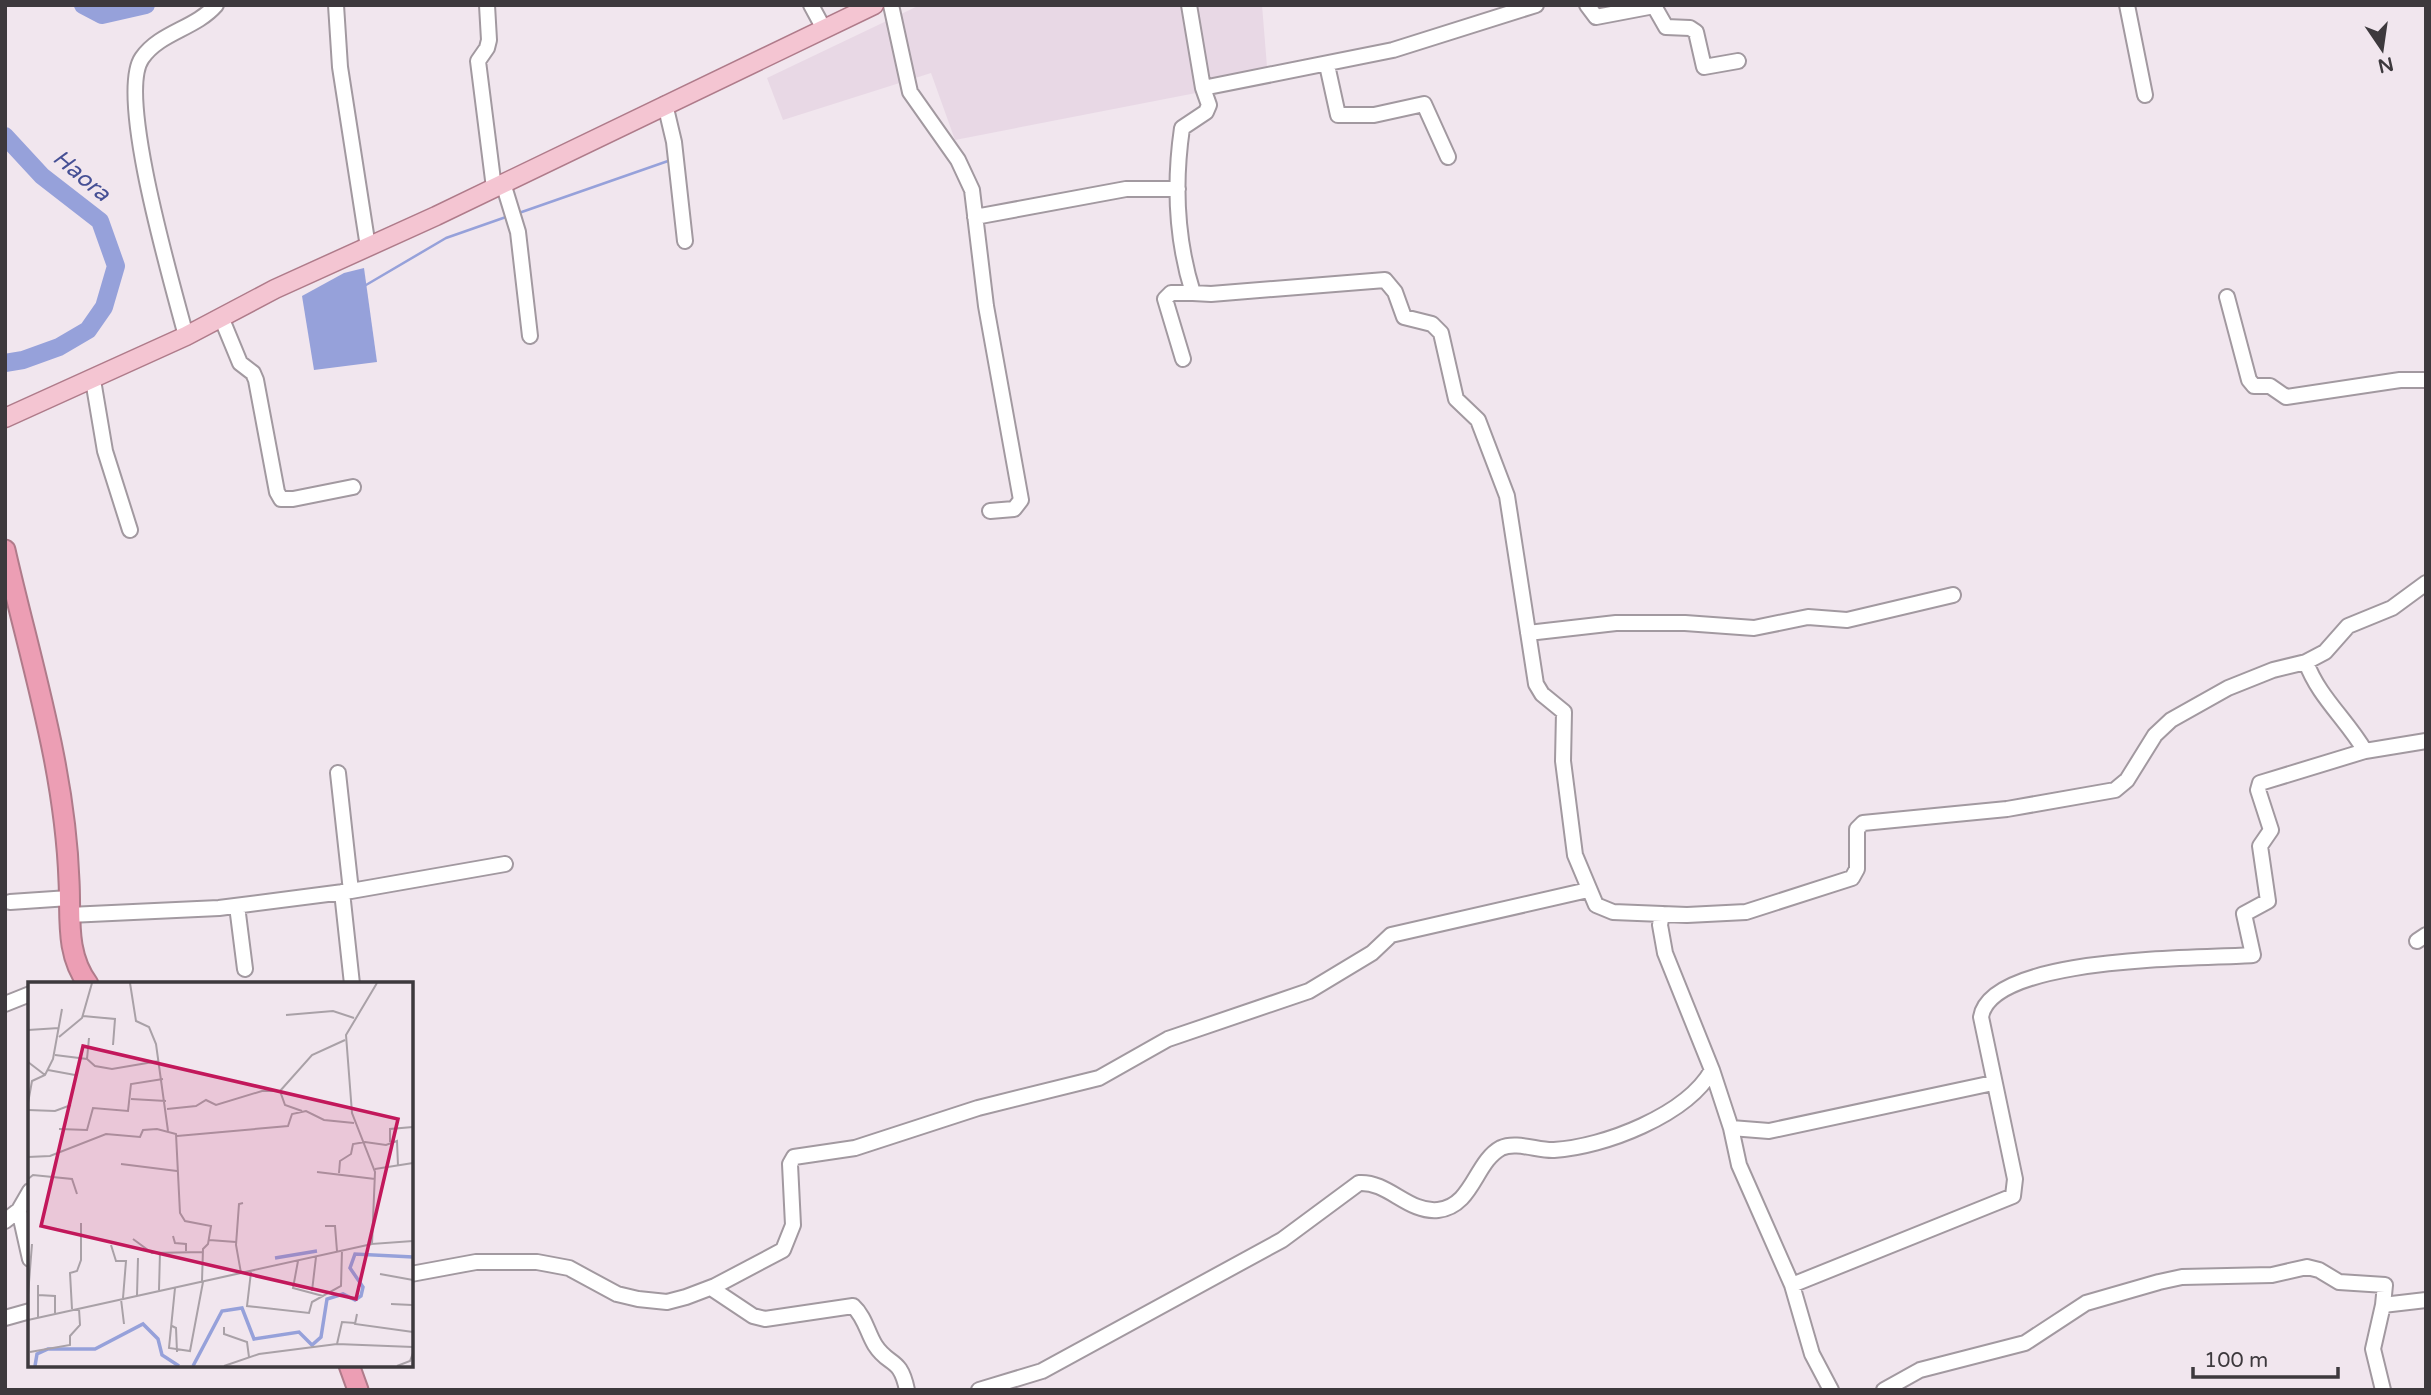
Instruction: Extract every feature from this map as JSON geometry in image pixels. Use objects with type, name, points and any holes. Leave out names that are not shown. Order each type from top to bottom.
[{"type":"highway","points":[[5,551],[44,705],[60,786],[72,951],[87,982]]},
{"type":"highway","points":[[350,1367],[358,1390]]},
{"type":"main road","points":[[5,418],[186,336],[275,289],[874,5]]},
{"type":"street","points":[[186,336],[142,153],[135,115],[134,88],[136,67],[154,45],[199,21],[216,5]]},
{"type":"street","points":[[336,5],[340,67],[368,247]]},
{"type":"street","points":[[487,5],[487,48],[478,61],[498,185],[518,232],[530,336]]},
{"type":"street","points":[[811,5],[824,29]]},
{"type":"street","points":[[891,5],[910,92],[958,160],[972,190],[986,306],[1021,500],[1014,509],[990,511]]},
{"type":"street","points":[[1189,5],[1203,88],[1209,99],[1206,112],[1182,128],[1178,228],[1193,293]]},
{"type":"street","points":[[1203,88],[1393,50],[1518,8],[1535,5]]},
{"type":"street","points":[[1587,5],[1596,17],[1654,6],[1666,27],[1690,28],[1696,32],[1704,66],[1738,61]]},
{"type":"street","points":[[2127,5],[2145,95]]},
{"type":"street","points":[[1327,65],[1338,115],[1374,115],[1424,104],[1448,157]]},
{"type":"street","points":[[665,104],[674,142],[685,241]]},
{"type":"street","points":[[975,217],[1126,189],[1178,189]]},
{"type":"street","points":[[1183,359],[1165,299],[1171,293],[1211,294],[1384,281],[1395,292],[1404,317],[1438,328],[1446,345],[1456,399],[1478,420],[1507,496],[1538,688],[1564,712],[1563,761],[1575,855],[1596,905],[1613,912],[1746,912],[1848,881],[1857,869],[1857,829],[1863,822],[2007,809],[2107,793],[2127,780],[2155,735],[2171,720],[2237,684],[2273,670],[2306,662],[2325,652],[2348,625],[2392,608],[2426,583]]},
{"type":"street","points":[[2227,297],[2249,380],[2254,386],[2270,386],[2287,397],[2400,380],[2426,380]]},
{"type":"street","points":[[221,317],[240,363],[253,373],[256,380],[277,492],[281,499],[353,487]]},
{"type":"street","points":[[93,380],[106,451],[130,530]]},
{"type":"street","points":[[1528,633],[1616,624],[1685,623],[1754,628],[1808,617],[1847,620],[1953,594]]},
{"type":"street","points":[[2306,662],[2322,694],[2352,729],[2365,751]]},
{"type":"street","points":[[1791,1285],[2013,1196],[2015,1179],[1981,1017],[1983,1006],[1992,995],[2006,986],[2093,964],[2253,955],[2244,914],[2268,901],[2260,846],[2271,831],[2258,786],[2265,780],[2365,751],[2426,741]]},
{"type":"street","points":[[338,773],[352,982]]},
{"type":"street","points":[[10,902],[69,907],[237,906],[346,892],[505,864]]},
{"type":"street","points":[[413,1274],[476,1262],[537,1262],[569,1268],[617,1294],[638,1299],[667,1302],[711,1288],[783,1250],[789,1242],[793,1225],[790,1164],[794,1157],[855,1148],[978,1108],[1086,1083],[1168,1040],[1309,991],[1371,953],[1391,935],[1588,890]]},
{"type":"street","points":[[237,906],[245,969]]},
{"type":"street","points":[[1662,914],[1660,925],[1665,953],[1712,1070],[1731,1128],[1739,1165],[1791,1285],[1812,1354],[1831,1390]]},
{"type":"street","points":[[5,1004],[28,995]]},
{"type":"street","points":[[979,1390],[1042,1371],[1282,1240],[1359,1183],[1371,1182],[1422,1209],[1440,1210],[1465,1194],[1491,1156],[1501,1149],[1509,1146],[1554,1150],[1632,1130],[1661,1116],[1686,1099],[1705,1083],[1712,1070]]},
{"type":"street","points":[[1731,1128],[1769,1131],[1993,1083]]},
{"type":"street","points":[[5,1222],[19,1210],[28,1194]]},
{"type":"street","points":[[19,1210],[28,1250]]},
{"type":"street","points":[[1884,1390],[1920,1370],[2025,1343],[2086,1303],[2182,1278],[2272,1275],[2306,1267],[2319,1270],[2339,1282],[2385,1285],[2373,1349],[2383,1390]]},
{"type":"street","points":[[711,1288],[753,1316],[765,1319],[853,1306],[860,1312],[876,1347],[898,1364],[907,1390]]},
{"type":"street","points":[[2383,1305],[2426,1300]]},
{"type":"street","points":[[5,1318],[28,1312]]},
{"type":"shaded area","points":[[920,5],[1262,5],[1268,79],[955,140],[931,73],[783,120],[767,78]]},
{"type":"water","points":[[364,268],[377,362],[314,370],[302,296],[344,273]]},
{"type":"waterway","name":"Haora","points":[[83,5],[102,15],[146,5]]},
{"type":"waterway","name":"Haora","points":[[5,136],[42,176],[100,221],[116,266],[104,307],[88,330],[59,347],[23,360],[5,363]]},
{"type":"waterway","points":[[516,214],[668,161]]},
{"type":"waterway","points":[[366,285],[446,238],[506,217]]}]
